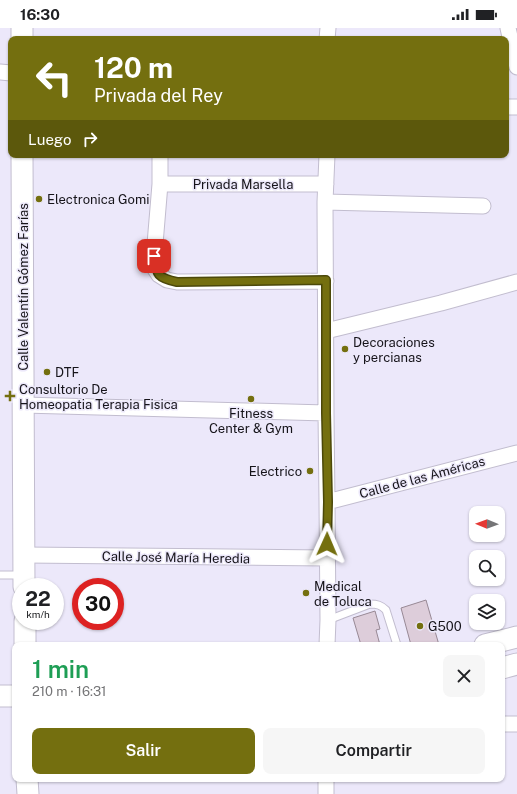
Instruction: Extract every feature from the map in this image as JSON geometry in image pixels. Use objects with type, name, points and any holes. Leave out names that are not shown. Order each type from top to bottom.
[{"type":"main road","name":"Calle Valentín Gómez Farías","points":[[22,158],[24,572]]},
{"type":"main road","points":[[25,630],[25,642]]},
{"type":"main road","points":[[497,642],[517,637]]},
{"type":"main road","points":[[505,667],[517,664]]},
{"type":"main road","points":[[0,696],[12,696]]},
{"type":"main road","points":[[27,782],[28,794]]},
{"type":"street","points":[[508,28],[517,67]]},
{"type":"street","points":[[160,158],[160,184],[154,256],[155,269],[163,278],[177,282],[326,280]]},
{"type":"street","points":[[326,158],[326,413],[328,502],[328,620],[326,642]]},
{"type":"street","name":"Privada Marsella","points":[[160,184],[326,184]]},
{"type":"street","points":[[325,202],[483,206]]},
{"type":"street","points":[[326,332],[517,282]]},
{"type":"street","points":[[23,405],[326,413]]},
{"type":"street","name":"Calle de las Américas","points":[[328,502],[517,453]]},
{"type":"street","name":"Calle José María Heredia","points":[[24,572],[327,558]]},
{"type":"street","points":[[505,724],[517,724]]},
{"type":"street","points":[[326,782],[326,794]]},
{"type":"lane","points":[[0,574],[24,572]]},
{"type":"lane","points":[[328,620],[370,604],[377,604],[383,606],[386,610],[396,642]]},
{"type":"building","name":"G500","points":[[426,600],[438,642],[410,642],[401,608]]},
{"type":"building","points":[[375,611],[380,629],[376,630],[379,642],[360,642],[353,618]]},
{"type":"place","name":"Electronica Gomi","points":[[39,199]]},
{"type":"place","name":"Decoraciones y percianas","points":[[345,349]]},
{"type":"place","name":"DTF","points":[[47,372]]},
{"type":"place","name":"Consultorio De Homeopatia Terapia Fisica","points":[[10,396]]},
{"type":"place","name":"Fitness Center & Gym","points":[[251,399]]},
{"type":"place","name":"Electrico","points":[[310,471]]},
{"type":"place","name":"Medical de Toluca","points":[[306,593]]},
{"type":"place","name":"G500","points":[[420,626]]},
{"type":"route","points":[[154,256],[155,269],[159,275],[167,280],[177,282],[326,280],[327,544]]}]
